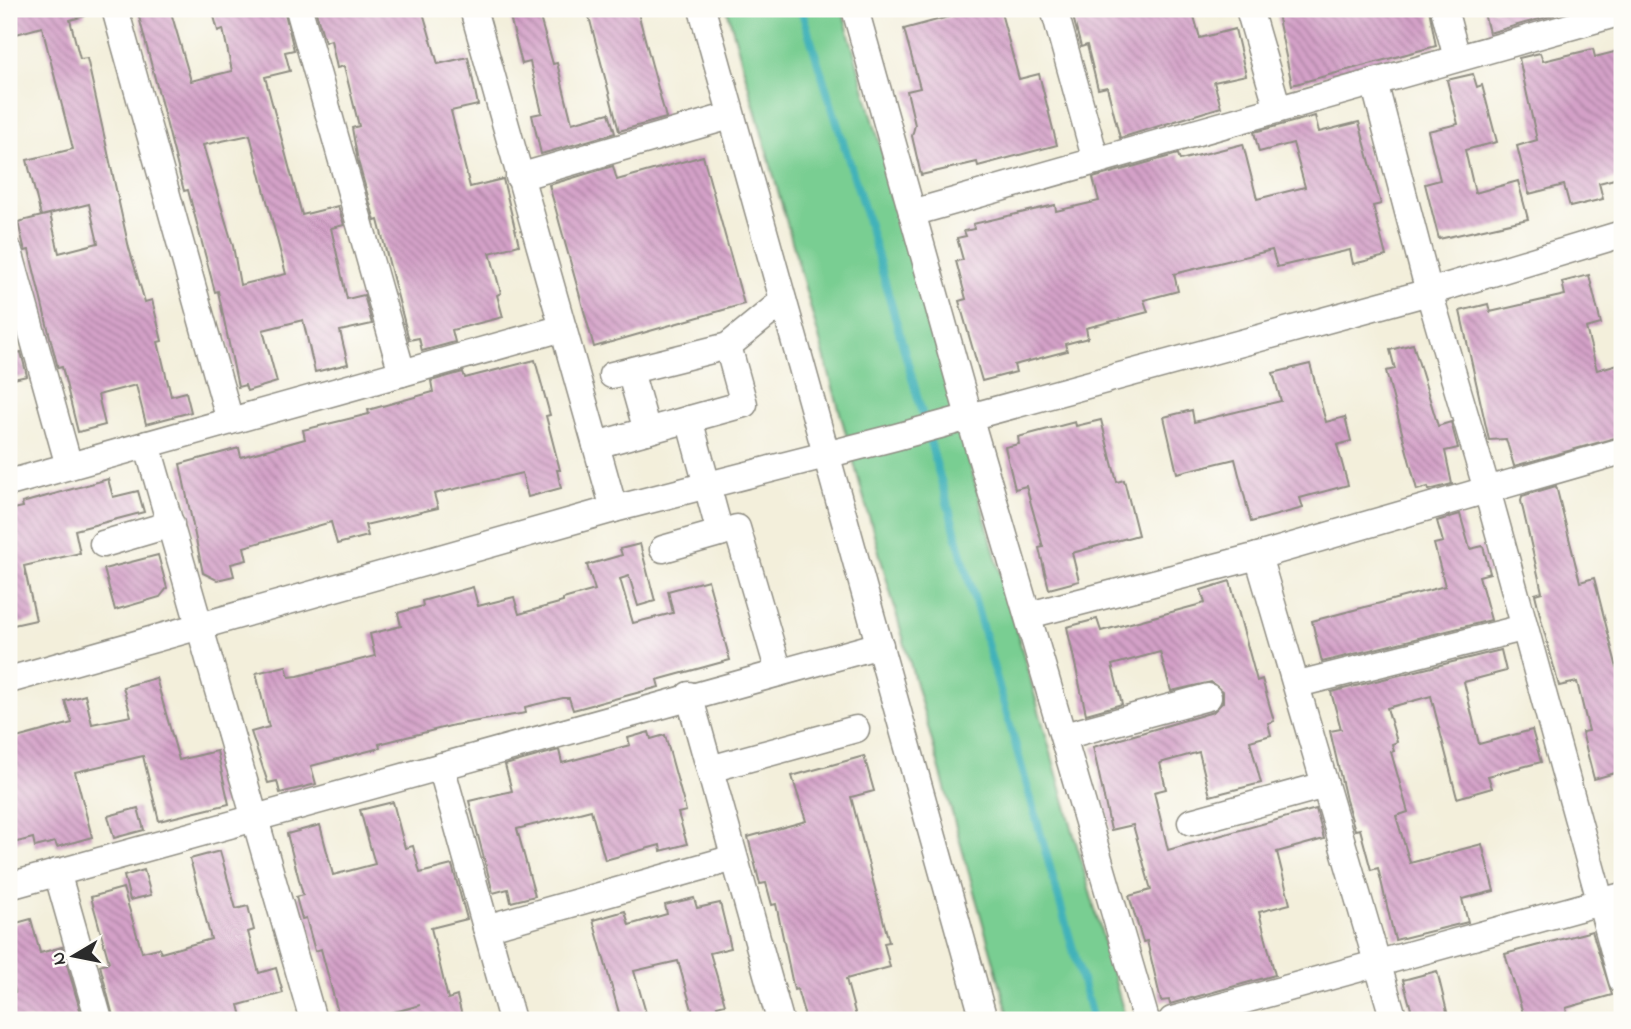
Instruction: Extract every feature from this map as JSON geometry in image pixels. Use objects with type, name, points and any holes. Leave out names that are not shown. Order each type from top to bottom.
[{"type":"street","points":[[115,9],[230,421]]},
{"type":"street","points":[[299,9],[402,373]]},
{"type":"street","points":[[473,9],[614,509]]},
{"type":"street","points":[[702,9],[984,1020]]},
{"type":"street","points":[[855,9],[969,416],[1146,1020]]},
{"type":"street","points":[[1054,9],[1096,161]]},
{"type":"street","points":[[1249,9],[1278,109]]},
{"type":"street","points":[[1444,9],[1457,58]]},
{"type":"street","points":[[912,213],[1622,12]]},
{"type":"street","points":[[1374,82],[1429,292],[1487,489],[1523,628],[1611,899],[1622,980]]},
{"type":"street","points":[[520,177],[730,116]]},
{"type":"street","points":[[9,680],[614,509],[1429,292],[1622,234]]},
{"type":"street","points":[[9,251],[69,466]]},
{"type":"street","points":[[647,431],[621,373],[728,346],[783,301]]},
{"type":"street","points":[[9,483],[563,328]]},
{"type":"street","points":[[596,445],[744,404],[728,346]]},
{"type":"street","points":[[689,419],[720,533]]},
{"type":"street","points":[[147,444],[202,627],[313,1020]]},
{"type":"street","points":[[1029,615],[1258,556],[1622,452]]},
{"type":"street","points":[[103,544],[171,524]]},
{"type":"street","points":[[663,549],[737,528],[779,671]]},
{"type":"street","points":[[1258,556],[1298,684],[1394,1020]]},
{"type":"street","points":[[1298,684],[1523,628]]},
{"type":"street","points":[[9,886],[689,695],[880,645]]},
{"type":"street","points":[[689,695],[780,1020]]},
{"type":"street","points":[[1064,736],[1208,698]]},
{"type":"street","points":[[710,769],[856,729]]},
{"type":"street","points":[[441,766],[512,1020]]},
{"type":"street","points":[[1191,822],[1325,785]]},
{"type":"street","points":[[486,928],[734,858]]},
{"type":"street","points":[[57,872],[99,1020]]},
{"type":"street","points":[[1172,1020],[1611,899]]},
{"type":"green space","points":[[727,9],[842,9],[1126,1020],[1010,1020]]},
{"type":"building","points":[[9,9],[84,9],[85,16],[70,20],[80,59],[87,58],[129,248],[145,302],[152,300],[162,341],[158,342],[171,396],[186,392],[191,412],[146,424],[136,385],[98,395],[105,425],[78,432],[62,367],[58,368],[29,250],[25,251],[18,222],[50,214],[59,253],[98,243],[89,204],[41,216],[27,160],[73,149],[42,27],[9,36]]},
{"type":"building","points":[[137,9],[170,9],[191,81],[232,71],[223,29],[218,31],[212,9],[284,9],[294,50],[285,52],[290,71],[265,77],[302,215],[338,206],[344,225],[331,228],[347,299],[364,295],[372,324],[340,331],[348,364],[315,372],[303,320],[263,330],[277,382],[247,391],[245,385],[238,387],[218,291],[215,292],[188,190],[184,191]],"holes":[[[250,135],[286,274],[240,285],[233,246],[203,145]]]},
{"type":"building","points":[[315,9],[422,9],[438,64],[468,57],[478,105],[451,111],[470,187],[503,179],[519,245],[490,253],[501,293],[497,295],[503,317],[452,330],[455,342],[422,351],[419,338],[409,340],[378,220],[375,221],[358,161],[352,128],[359,126],[344,66],[337,68],[331,40],[325,42]]},
{"type":"building","points":[[508,9],[530,9],[532,16],[539,14],[553,64],[557,63],[572,123],[609,113],[615,133],[541,154],[532,115],[542,113],[530,62],[522,64]]},
{"type":"building","points":[[587,9],[637,9],[666,118],[619,131]]},
{"type":"building","points":[[978,9],[1000,9],[1019,79],[1039,74],[1057,145],[978,166],[977,162],[921,175],[912,136],[915,125],[907,91],[920,88],[904,29]]},
{"type":"building","points":[[1071,9],[1192,9],[1200,38],[1235,29],[1246,75],[1214,82],[1221,107],[1120,138],[1107,87],[1098,89],[1087,45],[1081,47]]},
{"type":"building","points":[[1276,9],[1429,9],[1436,46],[1292,85]]},
{"type":"building","points":[[1483,9],[1553,9],[1554,15],[1489,33]]},
{"type":"building","points":[[1593,49],[1595,57],[1622,50],[1622,177],[1599,183],[1603,199],[1570,207],[1564,185],[1529,194],[1517,146],[1537,140],[1519,58],[1540,53],[1543,61]]},
{"type":"building","points":[[1473,74],[1477,87],[1482,85],[1497,142],[1465,150],[1475,193],[1518,181],[1528,219],[1439,239],[1425,184],[1440,180],[1428,131],[1458,124],[1447,80]]},
{"type":"building","points":[[1315,116],[1319,132],[1359,122],[1381,204],[1373,206],[1386,256],[1353,264],[1350,250],[1277,267],[1272,250],[1174,274],[1178,291],[1144,300],[1148,312],[1086,328],[1088,338],[1065,344],[1067,351],[1014,365],[1016,372],[982,381],[959,301],[966,299],[956,261],[963,260],[957,238],[966,236],[964,231],[974,229],[973,224],[1055,205],[1056,211],[1099,201],[1093,178],[1178,154],[1180,160],[1243,144],[1257,199],[1305,187],[1293,143],[1259,152],[1254,132]]},
{"type":"building","points":[[703,156],[744,304],[594,347],[549,185],[613,166],[617,180]]},
{"type":"building","points":[[1589,275],[1601,324],[1586,328],[1597,370],[1618,364],[1622,379],[1622,436],[1514,466],[1506,439],[1489,440],[1460,311],[1488,304],[1490,312],[1565,295],[1562,282]]},
{"type":"building","points":[[1413,344],[1438,426],[1451,422],[1458,448],[1445,451],[1452,484],[1429,490],[1428,487],[1417,490],[1386,371],[1395,369],[1390,350]]},
{"type":"building","points":[[21,352],[27,376],[9,380],[9,355]]},
{"type":"building","points":[[535,360],[550,415],[546,416],[560,470],[557,470],[561,488],[528,497],[522,473],[434,494],[438,508],[365,525],[368,536],[337,544],[331,522],[244,547],[247,560],[231,564],[234,576],[217,580],[203,573],[180,464],[239,448],[241,457],[305,439],[303,430],[369,414],[368,410],[433,392],[431,381],[463,372],[465,378]]},
{"type":"building","points":[[1310,364],[1326,422],[1345,417],[1351,441],[1337,445],[1348,485],[1300,498],[1303,508],[1251,522],[1235,459],[1177,473],[1164,417],[1192,410],[1194,422],[1281,401],[1273,373]]},
{"type":"building","points":[[1101,420],[1117,482],[1124,480],[1138,535],[1072,553],[1079,581],[1049,589],[1039,548],[1043,547],[1026,486],[1015,489],[1005,447],[1019,444],[1018,437],[1075,422],[1076,426]]},
{"type":"building","points":[[108,479],[113,497],[138,491],[144,512],[75,530],[80,553],[24,566],[36,620],[9,626],[9,510],[23,507],[22,503]]},
{"type":"building","points":[[1556,486],[1580,582],[1594,578],[1622,688],[1622,718],[1614,720],[1622,753],[1622,771],[1594,779],[1582,732],[1589,731],[1577,682],[1559,686],[1542,623],[1535,594],[1542,592],[1521,501],[1522,496]]},
{"type":"building","points":[[1460,514],[1470,549],[1483,546],[1490,573],[1479,576],[1491,620],[1322,662],[1312,621],[1445,586],[1434,544],[1443,542],[1437,521]]},
{"type":"building","points":[[640,544],[655,601],[638,606],[629,576],[620,579],[633,623],[673,613],[668,591],[708,580],[730,660],[657,680],[659,687],[573,710],[569,698],[563,698],[525,707],[526,713],[454,725],[379,744],[380,748],[311,766],[316,784],[280,793],[277,781],[268,783],[251,732],[269,727],[256,673],[286,666],[289,677],[298,676],[375,656],[370,634],[401,626],[398,613],[423,606],[422,601],[473,587],[478,606],[514,597],[519,614],[563,602],[563,599],[595,590],[587,565],[622,555],[620,549]]},
{"type":"building","points":[[158,555],[167,588],[160,597],[115,610],[104,569]]},
{"type":"building","points":[[1230,581],[1257,681],[1262,679],[1274,721],[1268,723],[1271,735],[1250,741],[1261,783],[1210,796],[1199,752],[1160,763],[1166,789],[1154,792],[1168,850],[1316,809],[1324,839],[1277,852],[1290,904],[1259,912],[1275,975],[1170,1004],[1169,1000],[1161,1001],[1147,941],[1143,942],[1129,896],[1151,890],[1133,825],[1111,830],[1093,747],[1213,712],[1223,702],[1223,692],[1211,682],[1171,691],[1160,652],[1112,665],[1122,704],[1086,714],[1067,627],[1097,619],[1101,631],[1205,603],[1201,590]]},
{"type":"building","points":[[1501,650],[1506,671],[1464,682],[1479,744],[1532,730],[1541,762],[1488,776],[1492,788],[1457,798],[1431,696],[1387,708],[1397,742],[1392,744],[1394,751],[1391,752],[1408,812],[1396,816],[1410,863],[1482,844],[1494,891],[1462,899],[1468,922],[1395,940],[1378,868],[1371,870],[1360,829],[1355,830],[1346,800],[1330,731],[1341,729],[1331,692]]},
{"type":"building","points":[[156,678],[179,760],[217,751],[229,804],[159,821],[143,756],[75,772],[92,837],[57,847],[55,842],[35,847],[33,838],[9,844],[9,740],[72,723],[65,701],[85,695],[92,724],[131,716],[123,687]]},
{"type":"building","points":[[649,732],[651,739],[665,735],[686,811],[678,813],[687,844],[661,851],[660,845],[605,860],[591,810],[517,829],[535,896],[511,902],[508,889],[493,893],[469,801],[512,791],[505,765],[559,750],[562,763],[630,745],[628,738]]},
{"type":"building","points":[[864,756],[874,791],[851,797],[889,942],[884,943],[890,967],[846,979],[857,1020],[806,1020],[797,989],[794,990],[776,904],[772,905],[766,883],[760,884],[748,837],[806,821],[792,776]]},
{"type":"building","points":[[393,802],[405,848],[413,846],[420,873],[452,865],[467,919],[431,928],[448,999],[457,996],[463,1020],[394,1020],[393,1013],[420,1005],[365,1020],[340,1020],[321,949],[315,951],[306,918],[302,919],[296,897],[303,895],[287,834],[320,825],[333,875],[375,864],[360,810]]},
{"type":"building","points":[[138,808],[144,830],[114,838],[108,816]]},
{"type":"building","points":[[220,851],[236,909],[248,906],[254,930],[248,932],[259,973],[276,968],[283,993],[239,1005],[243,1020],[114,1020],[100,965],[109,962],[91,897],[123,888],[142,952],[159,948],[161,953],[211,939],[190,859]]},
{"type":"building","points":[[144,870],[151,895],[130,900],[124,876]]},
{"type":"building","points":[[694,898],[697,908],[720,903],[731,948],[710,953],[725,1004],[717,1006],[720,1016],[695,1020],[678,961],[634,971],[648,1020],[621,1020],[593,920],[625,911],[629,925],[667,914],[665,905]]},
{"type":"building","points":[[31,919],[40,953],[62,947],[83,1020],[9,1020],[9,994],[15,992],[9,969],[9,925]]},
{"type":"building","points":[[1592,931],[1612,995],[1566,1008],[1569,1020],[1525,1020],[1505,954]]},
{"type":"building","points":[[1437,971],[1449,1020],[1414,1020],[1403,980]]},
{"type":"waterway","points":[[801,9],[865,211],[1093,1020]]}]
